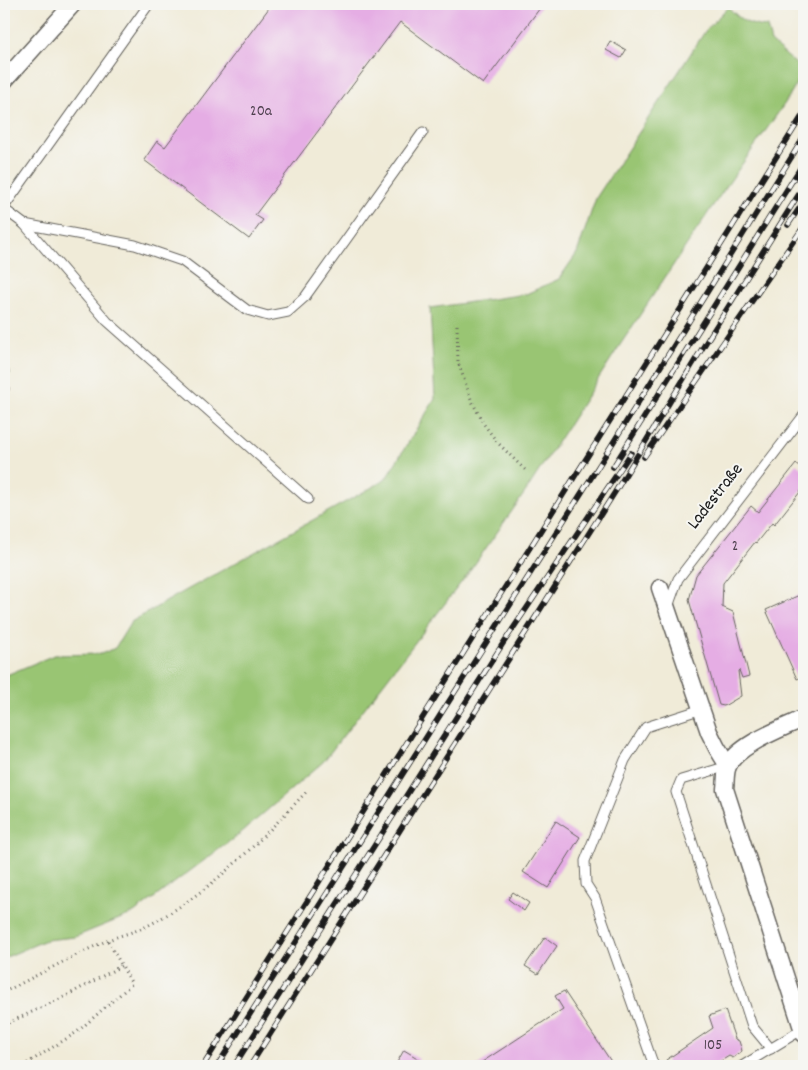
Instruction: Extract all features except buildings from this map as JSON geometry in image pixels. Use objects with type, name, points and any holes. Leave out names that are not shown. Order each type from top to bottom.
[{"type":"street","points":[[4,81],[72,4]]},
{"type":"street","points":[[660,588],[702,709],[717,748],[728,766]]},
{"type":"street","points":[[804,718],[753,743],[733,758],[728,766],[725,789],[804,1032]]},
{"type":"lane","points":[[149,4],[4,208],[24,224],[107,321],[308,499]]},
{"type":"lane","points":[[24,224],[135,245],[182,261],[247,310],[268,316],[288,312],[305,297],[424,132]]},
{"type":"lane","points":[[4,372],[4,389]]},
{"type":"lane","name":"Ladestraße","points":[[667,609],[678,579],[804,415]]},
{"type":"lane","points":[[654,1066],[595,898],[586,884],[586,860],[625,760],[646,727],[702,709]]},
{"type":"lane","points":[[728,766],[681,780],[676,792],[752,1026],[771,1048]]},
{"type":"lane","points":[[742,1066],[771,1048],[804,1032]]},
{"type":"path","points":[[456,324],[458,362],[471,399],[483,423],[498,442],[527,472]]},
{"type":"path","points":[[4,992],[108,940],[147,926],[190,899],[263,837],[308,790]]},
{"type":"path","points":[[22,1066],[77,1032],[132,984],[108,940]]},
{"type":"path","points":[[4,1025],[66,996],[122,966]]},
{"type":"green space","points":[[728,7],[745,22],[767,27],[771,42],[804,71],[785,103],[712,207],[622,342],[526,491],[470,571],[323,762],[242,832],[134,913],[75,937],[46,940],[4,958],[4,676],[54,655],[101,654],[115,648],[131,622],[385,480],[435,399],[430,308],[526,294],[559,279],[577,253],[596,198],[706,30]]},
{"type":"railway","points":[[203,1066],[804,113]]},
{"type":"railway","points":[[217,1066],[591,478],[804,137]]},
{"type":"railway","points":[[613,467],[804,162]]},
{"type":"railway","points":[[250,1066],[615,492],[804,186]]},
{"type":"railway","points":[[788,225],[804,201]]},
{"type":"railway","points":[[644,457],[804,226]]},
{"type":"railway","points":[[234,1066],[502,645],[631,453]]}]
